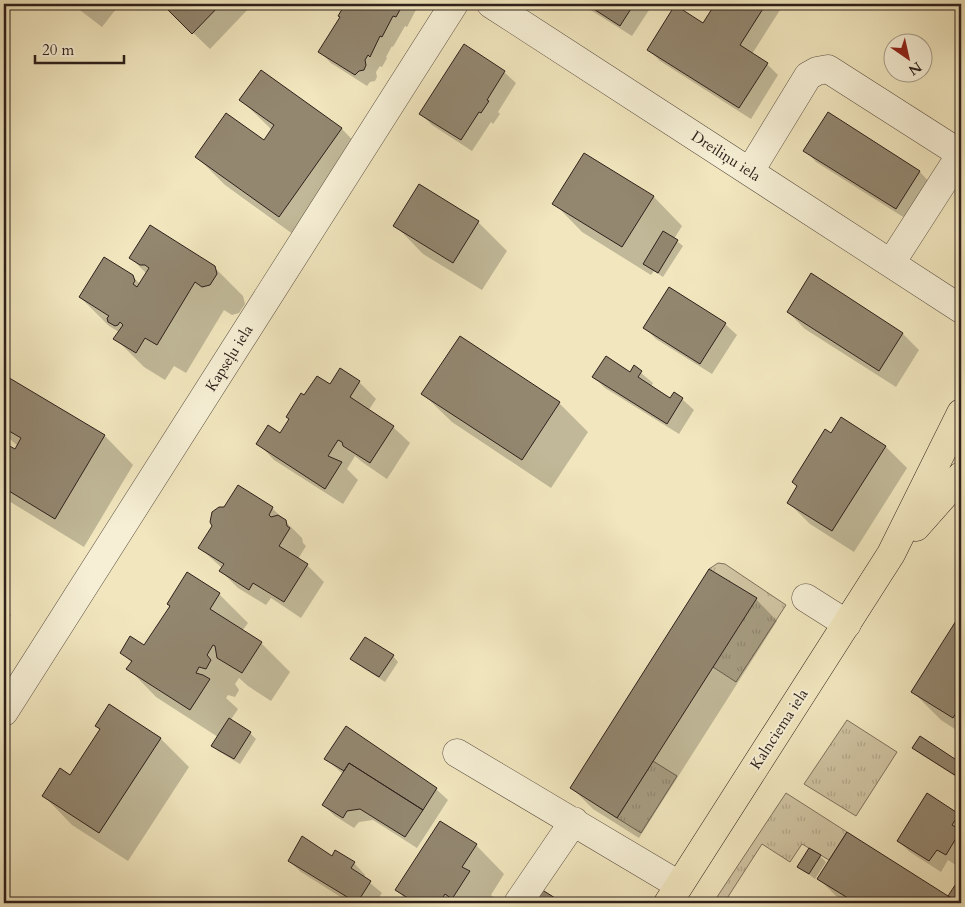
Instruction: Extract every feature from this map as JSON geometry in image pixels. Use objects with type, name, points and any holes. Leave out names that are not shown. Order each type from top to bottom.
[{"type":"main road","name":"Kalnciema iela","points":[[673,894],[891,554],[961,413]]},
{"type":"main road","name":"Kalnciema iela","points":[[891,554],[961,476]]},
{"type":"street","name":"Kapseļu iela","points":[[4,712],[454,4]]},
{"type":"street","name":"Dreiliņu iela","points":[[491,4],[961,308]]},
{"type":"street","points":[[750,171],[808,76],[817,71],[828,69],[961,154],[892,263]]},
{"type":"street","points":[[806,598],[847,624]]},
{"type":"street","points":[[458,753],[574,821],[673,894]]},
{"type":"street","points":[[518,903],[574,821]]},
{"type":"green space","points":[[718,563],[725,564],[786,605],[736,682],[713,667],[709,569]]},
{"type":"green space","points":[[847,720],[897,752],[856,816],[804,784]]},
{"type":"green space","points":[[653,761],[677,776],[641,833],[617,818]]},
{"type":"green space","points":[[786,793],[847,832],[829,860],[802,844],[790,862],[762,844],[724,903],[713,903]]},
{"type":"building","points":[[162,4],[221,4],[192,34]]},
{"type":"building","points":[[348,4],[401,4],[402,6],[396,17],[393,16],[382,37],[380,36],[370,57],[368,55],[365,60],[364,70],[359,71],[355,75],[318,52],[340,17],[338,16],[344,6],[346,7]]},
{"type":"building","points":[[586,4],[634,4],[620,26]]},
{"type":"building","points":[[715,4],[766,4],[740,45],[768,63],[739,108],[647,50],[675,5],[703,23]]},
{"type":"building","points":[[464,44],[505,71],[487,100],[489,101],[481,113],[479,112],[461,140],[419,114]]},
{"type":"building","points":[[261,70],[342,128],[279,217],[195,157],[226,113],[264,140],[274,125],[239,100]]},
{"type":"building","points":[[828,112],[920,171],[896,209],[803,151]]},
{"type":"building","points":[[584,153],[654,196],[622,247],[552,204]]},
{"type":"building","points":[[419,184],[479,221],[453,263],[393,226]]},
{"type":"building","points":[[150,225],[215,266],[217,274],[210,285],[202,287],[195,282],[157,345],[145,338],[136,353],[113,339],[123,325],[120,322],[115,326],[108,322],[107,318],[109,316],[79,297],[104,257],[133,275],[135,281],[133,284],[137,287],[149,268],[129,258]]},
{"type":"building","points":[[663,231],[678,240],[658,273],[643,264]]},
{"type":"building","points":[[811,273],[903,333],[879,371],[787,312]]},
{"type":"building","points":[[669,287],[726,323],[700,364],[643,328]]},
{"type":"building","points":[[460,336],[560,402],[522,460],[421,394]]},
{"type":"building","points":[[606,356],[630,372],[634,365],[642,371],[638,377],[670,398],[674,392],[683,398],[667,424],[592,377]]},
{"type":"building","points":[[340,368],[360,381],[350,397],[394,426],[370,463],[343,446],[342,442],[338,440],[328,456],[342,462],[325,489],[256,444],[268,425],[280,433],[289,419],[286,417],[301,393],[304,395],[317,376],[330,384]]},
{"type":"building","points":[[6,376],[105,435],[55,519],[4,488],[4,443],[15,449],[21,438],[4,428],[4,380]]},
{"type":"building","points":[[841,417],[886,446],[832,531],[787,503],[797,486],[792,482],[825,429],[831,433]]},
{"type":"building","points":[[238,485],[273,507],[269,515],[271,517],[278,515],[286,520],[287,526],[290,528],[279,546],[308,564],[284,602],[253,583],[249,590],[219,571],[224,564],[198,548],[212,526],[210,522],[212,512],[219,507],[224,507]]},
{"type":"building","points":[[709,569],[757,598],[617,818],[570,788]]},
{"type":"building","points":[[187,572],[220,593],[210,609],[262,642],[242,673],[217,658],[215,646],[213,645],[207,655],[211,660],[206,669],[199,667],[196,673],[210,679],[190,710],[126,669],[132,661],[120,653],[130,636],[144,645],[170,606],[167,604]]},
{"type":"building","points":[[961,613],[961,705],[953,718],[911,692]]},
{"type":"building","points":[[365,637],[394,655],[379,677],[350,659]]},
{"type":"building","points":[[109,704],[161,738],[99,833],[42,796],[60,768],[70,775],[100,729],[95,726]]},
{"type":"building","points":[[229,718],[251,732],[234,759],[211,746]]},
{"type":"building","points":[[346,726],[437,788],[423,810],[349,763],[344,771],[324,759]]},
{"type":"building","points":[[920,736],[961,763],[961,779],[912,748]]},
{"type":"building","points":[[349,763],[423,810],[405,837],[360,809],[347,811],[343,818],[322,805]]},
{"type":"building","points":[[927,793],[959,814],[952,825],[961,830],[946,855],[937,850],[929,861],[897,841]]},
{"type":"building","points":[[440,821],[477,844],[462,867],[470,871],[452,899],[445,894],[439,903],[416,903],[395,890]]},
{"type":"building","points":[[847,832],[960,903],[856,903],[817,879]]},
{"type":"building","points":[[302,836],[332,856],[335,850],[355,862],[351,868],[371,881],[357,903],[288,861]]},
{"type":"building","points":[[809,848],[821,855],[809,874],[797,867]]},
{"type":"building","points":[[961,876],[961,903],[960,903],[948,896]]},
{"type":"building","points":[[536,886],[563,903],[525,903]]}]
